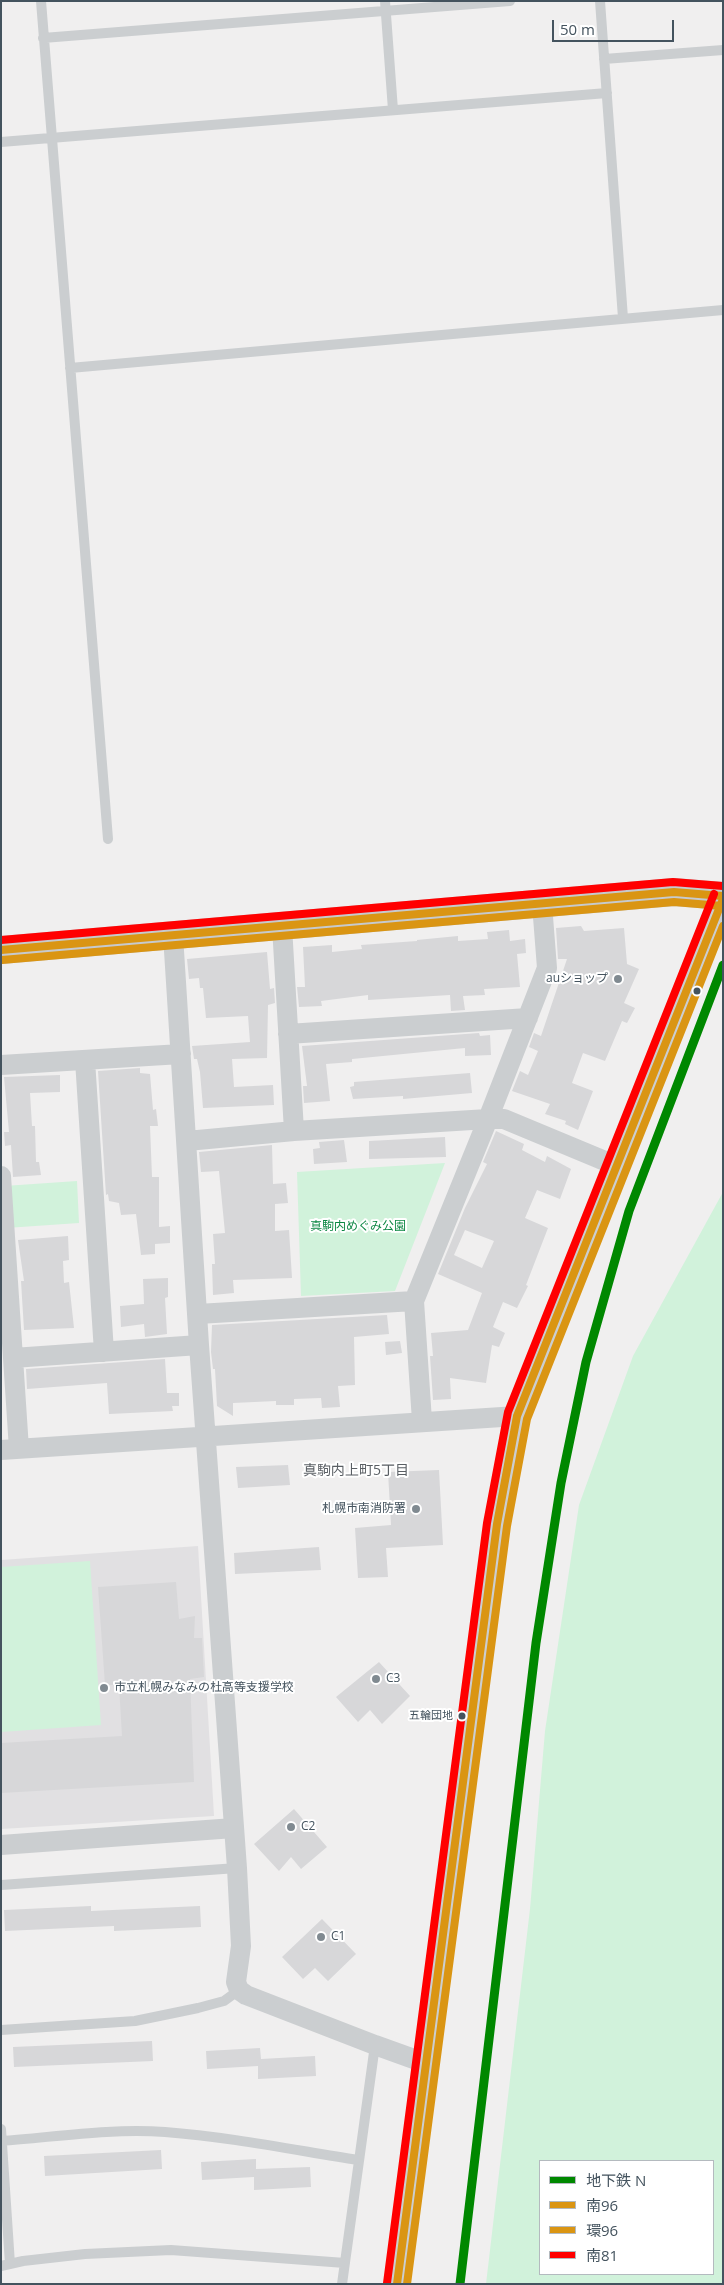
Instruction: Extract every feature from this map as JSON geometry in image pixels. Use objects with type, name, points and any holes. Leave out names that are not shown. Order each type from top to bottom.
[{"type":"main road","points":[[1,950],[674,892],[723,897]]},
{"type":"street","points":[[397,2284],[497,1524],[517,1416],[723,897]]},
{"type":"street","points":[[422,1421],[414,1301],[547,968],[542,904]]},
{"type":"street","points":[[282,926],[294,1131]]},
{"type":"street","points":[[173,935],[199,1345],[238,1868],[241,1946],[236,1982],[240,1990],[246,1995],[425,2063]]},
{"type":"street","points":[[288,1034],[528,1018]]},
{"type":"street","points":[[1,1066],[181,1054]]},
{"type":"street","points":[[85,1060],[104,1352]]},
{"type":"street","points":[[187,1141],[294,1131],[504,1119],[617,1166]]},
{"type":"street","points":[[1,1176],[13,1358],[10,1450],[517,1416]]},
{"type":"street","points":[[198,1314],[414,1301]]},
{"type":"street","points":[[13,1358],[199,1345]]},
{"type":"street","points":[[1,1845],[234,1828]]},
{"type":"lane","points":[[41,1],[108,839]]},
{"type":"lane","points":[[43,38],[385,6],[510,1]]},
{"type":"lane","points":[[600,1],[623,318]]},
{"type":"lane","points":[[385,6],[393,110]]},
{"type":"lane","points":[[604,59],[723,50]]},
{"type":"lane","points":[[1,142],[607,93]]},
{"type":"lane","points":[[70,368],[723,310]]},
{"type":"lane","points":[[1,1885],[238,1868]]},
{"type":"lane","points":[[1,2030],[135,2020],[224,2001],[240,1990]]},
{"type":"lane","points":[[342,2284],[375,2045]]},
{"type":"lane","points":[[1,2129],[6,2265],[85,2254],[171,2250],[344,2264]]},
{"type":"lane","points":[[2,2141],[101,2132],[164,2132],[241,2140],[358,2160]]},
{"type":"shaded area","name":"市立札幌みなみの杜高等支援学校","points":[[198,1546],[214,1816],[1,1829],[1,1560]]},
{"type":"green space","name":"真駒内めぐみ公園","points":[[445,1163],[395,1291],[301,1296],[297,1172]]},
{"type":"green space","points":[[77,1181],[79,1223],[6,1228],[4,1186]]},
{"type":"green space","points":[[723,1192],[723,2284],[486,2284],[530,1909],[545,1731],[579,1505],[633,1356]]},
{"type":"green space","points":[[90,1561],[101,1725],[1,1732],[1,1567]]},
{"type":"building","points":[[581,926],[584,931],[624,928],[627,964],[639,969],[624,1003],[635,1008],[627,1023],[622,1021],[605,1061],[583,1053],[572,1083],[593,1091],[578,1130],[565,1124],[566,1121],[545,1114],[550,1104],[512,1091],[520,1071],[528,1075],[538,1051],[529,1047],[534,1033],[541,1036],[567,959],[558,959],[556,928]]},
{"type":"building","points":[[509,930],[510,941],[525,939],[526,953],[517,954],[520,987],[484,989],[485,995],[463,996],[465,1010],[451,1011],[450,995],[368,1000],[368,995],[321,1001],[322,1006],[299,1007],[297,987],[305,987],[303,947],[332,945],[332,952],[362,949],[361,945],[458,936],[458,941],[488,939],[487,932]]},
{"type":"building","points":[[267,952],[270,989],[274,988],[275,1003],[268,1005],[267,1058],[232,1059],[234,1087],[273,1085],[274,1105],[203,1108],[200,1072],[197,1059],[194,1059],[192,1046],[250,1042],[248,1016],[206,1018],[203,988],[200,988],[199,978],[189,979],[187,959]]},
{"type":"building","points":[[479,1033],[480,1036],[490,1035],[491,1055],[465,1056],[465,1048],[352,1059],[352,1062],[326,1064],[330,1101],[304,1103],[303,1086],[307,1086],[302,1046]]},
{"type":"building","points":[[140,1068],[140,1073],[150,1074],[153,1110],[156,1109],[158,1126],[150,1126],[152,1177],[159,1177],[159,1227],[170,1226],[170,1243],[155,1244],[155,1254],[141,1255],[136,1214],[121,1215],[119,1203],[109,1201],[108,1194],[106,1195],[98,1071]]},
{"type":"building","points":[[470,1073],[472,1093],[403,1099],[403,1096],[353,1099],[350,1087],[354,1086],[354,1082]]},
{"type":"building","points":[[60,1075],[60,1092],[30,1093],[32,1126],[35,1126],[36,1162],[39,1162],[41,1175],[13,1177],[11,1145],[5,1146],[4,1132],[9,1132],[4,1077]]},
{"type":"building","points":[[496,1131],[524,1144],[522,1150],[545,1162],[547,1156],[571,1169],[560,1199],[537,1190],[525,1218],[548,1228],[526,1285],[528,1286],[517,1308],[503,1302],[493,1327],[505,1333],[499,1347],[492,1345],[486,1383],[450,1378],[451,1399],[433,1400],[430,1356],[433,1356],[431,1333],[468,1330],[482,1293],[438,1274],[465,1208],[487,1164],[483,1162]],"holes":[[[465,1230],[494,1241],[482,1268],[454,1255]]]},
{"type":"building","points":[[445,1137],[446,1157],[369,1159],[369,1141]]},
{"type":"building","points":[[344,1140],[347,1162],[314,1164],[313,1149],[320,1148],[319,1142]]},
{"type":"building","points":[[272,1145],[273,1184],[286,1183],[288,1203],[275,1204],[275,1231],[289,1230],[292,1278],[233,1280],[234,1293],[213,1295],[212,1264],[215,1264],[213,1234],[225,1233],[219,1171],[201,1172],[199,1152]]},
{"type":"building","points":[[68,1236],[69,1260],[63,1261],[64,1283],[69,1282],[74,1328],[24,1330],[21,1281],[24,1281],[18,1240]]},
{"type":"building","points":[[168,1278],[168,1297],[165,1298],[167,1334],[145,1337],[144,1324],[121,1327],[120,1306],[144,1304],[143,1279]]},
{"type":"building","points":[[387,1315],[389,1334],[354,1337],[355,1385],[338,1386],[340,1407],[322,1408],[321,1398],[294,1399],[294,1405],[276,1405],[276,1401],[233,1403],[233,1416],[217,1406],[215,1369],[213,1369],[211,1352],[212,1325]]},
{"type":"building","points":[[400,1341],[402,1353],[386,1355],[385,1342]]},
{"type":"building","points":[[165,1359],[167,1393],[179,1393],[179,1406],[172,1406],[173,1411],[109,1414],[107,1383],[27,1389],[26,1369]]},
{"type":"building","points":[[288,1465],[290,1485],[238,1488],[236,1467]]},
{"type":"building","name":"札幌市南消防署","points":[[439,1470],[443,1545],[386,1548],[388,1577],[358,1578],[355,1528],[391,1525],[388,1472]]},
{"type":"building","points":[[319,1547],[321,1570],[235,1574],[234,1553]]},
{"type":"building","points":[[176,1582],[179,1619],[195,1616],[194,1638],[202,1638],[204,1677],[190,1679],[194,1782],[1,1793],[1,1743],[122,1736],[119,1685],[105,1685],[98,1587]]},
{"type":"building","name":"C3","points":[[379,1662],[410,1696],[382,1724],[370,1710],[358,1722],[336,1697]]},
{"type":"building","name":"C2","points":[[294,1809],[327,1847],[301,1869],[291,1857],[279,1871],[254,1844]]},
{"type":"building","points":[[91,1906],[91,1911],[200,1906],[201,1927],[114,1931],[114,1926],[5,1931],[4,1910]]},
{"type":"building","name":"C1","points":[[322,1919],[356,1954],[328,1981],[315,1968],[303,1979],[282,1957]]},
{"type":"building","points":[[152,2041],[153,2061],[14,2067],[13,2047]]},
{"type":"building","points":[[260,2048],[261,2059],[315,2056],[316,2076],[258,2079],[258,2066],[207,2069],[206,2051]]},
{"type":"building","points":[[161,2150],[162,2169],[45,2176],[44,2156]]},
{"type":"building","points":[[256,2159],[256,2169],[310,2167],[311,2187],[254,2190],[254,2177],[202,2180],[201,2162]]},
{"type":"metro line","name":"N","points":[[460,2284],[536,1643],[561,1483],[586,1362],[629,1211],[723,965]]},
{"type":"transit line","name":"南81","points":[[1,940],[673,882],[723,886]]},
{"type":"transit line","name":"南96","points":[[1,950],[674,892],[723,896]]},
{"type":"transit line","name":"南81","points":[[387,2283],[487,1523],[508,1412],[714,894]]},
{"type":"transit line","name":"南96","points":[[397,2284],[497,1524],[517,1416],[723,899]]},
{"type":"transit line","name":"環96","points":[[2,960],[674,902],[722,906]]},
{"type":"transit line","name":"環96","points":[[407,2284],[507,1526],[527,1419],[723,926]]},
{"type":"place","name":"auショップ","points":[[618,979]]},
{"type":"place","name":"札幌市南消防署","points":[[416,1509]]},
{"type":"place","name":"C3","points":[[376,1679]]},
{"type":"place","name":"市立札幌みなみの杜高等支援学校","points":[[104,1688]]},
{"type":"place","name":"五輪団地","points":[[462,1716]]},
{"type":"place","name":"C2","points":[[291,1827]]},
{"type":"place","name":"C1","points":[[321,1937]]},
{"type":"district","name":"真駒内上町5丁目","points":[[356,1471]]}]
